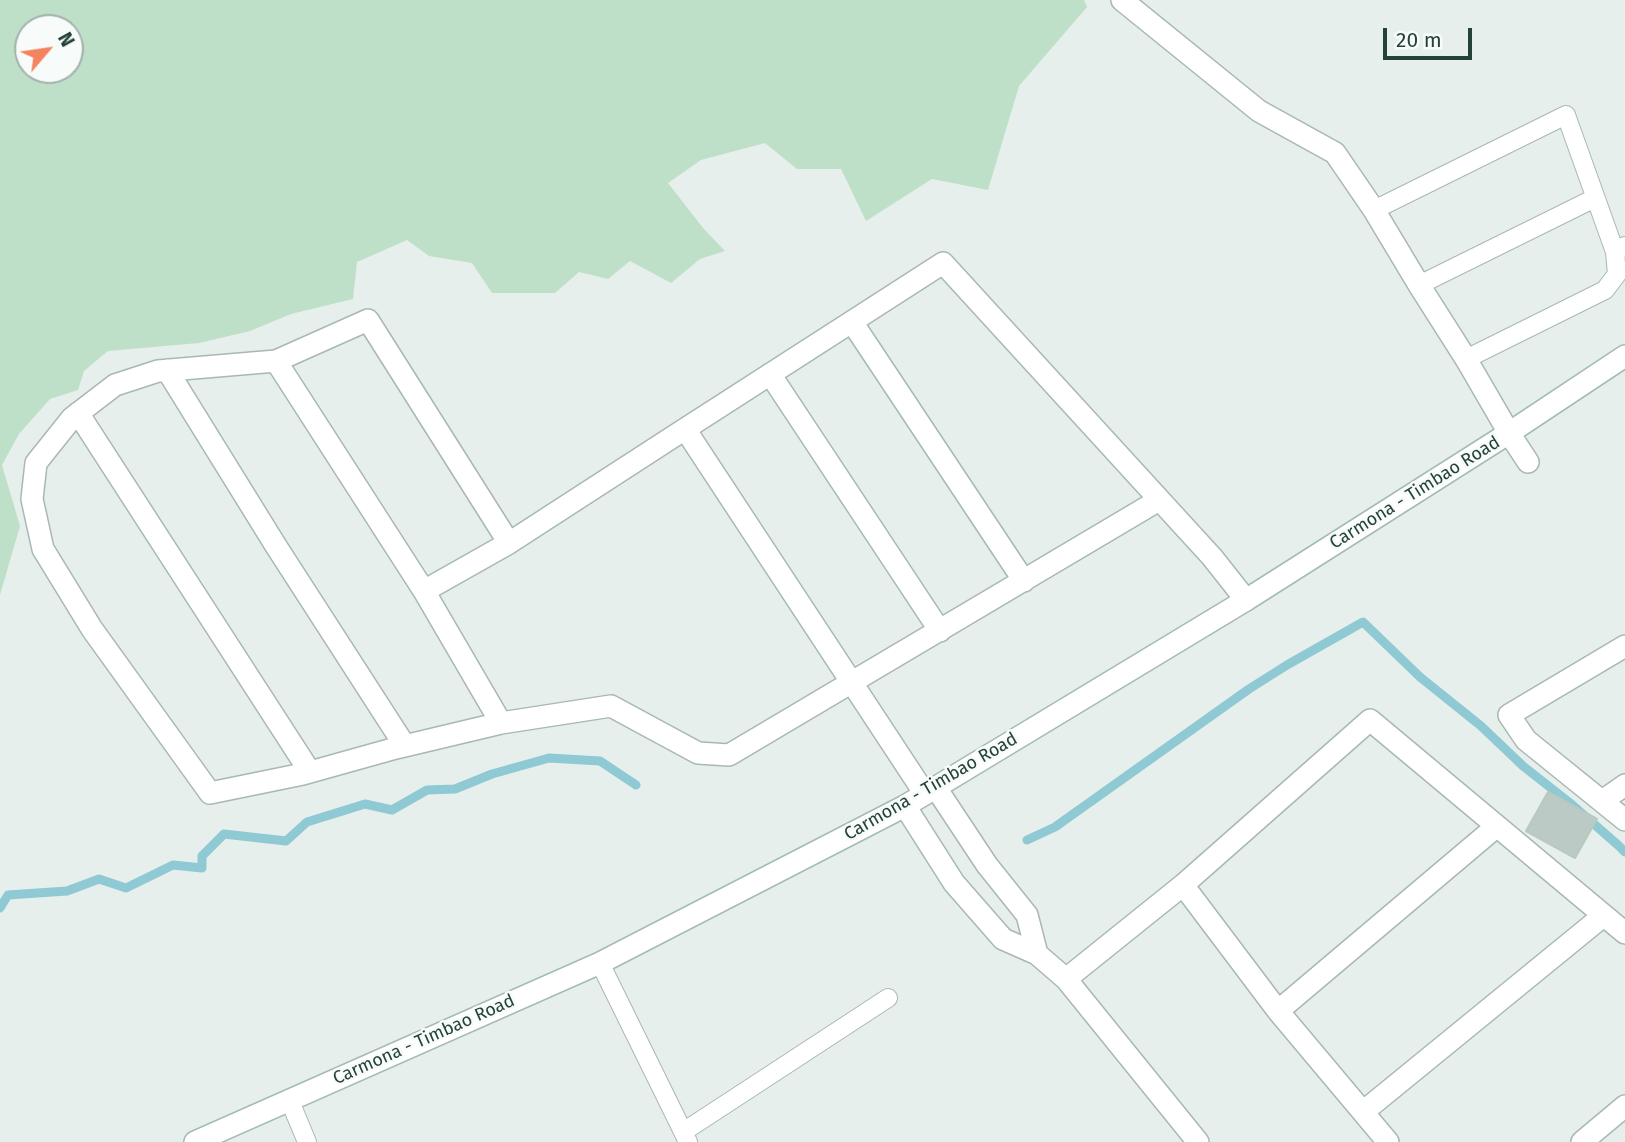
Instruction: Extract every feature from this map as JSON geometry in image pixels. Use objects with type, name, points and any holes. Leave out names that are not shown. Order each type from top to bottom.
[{"type":"street","points":[[1122,0],[1259,111],[1335,153],[1374,210],[1528,462]]},
{"type":"street","points":[[425,591],[509,543],[943,263],[1212,557],[1246,600]]},
{"type":"street","points":[[509,543],[368,320],[276,361],[158,371],[116,385],[72,418],[36,463],[32,499],[43,549],[92,629],[210,793],[310,772],[501,723],[611,706],[698,753],[729,755],[1159,500]]},
{"type":"street","points":[[852,321],[1024,581]]},
{"type":"street","name":"Carmona - Timbao Road","points":[[195,1142],[600,963],[905,806],[1246,600],[1625,356]]},
{"type":"street","points":[[276,361],[425,591],[501,723]]},
{"type":"street","points":[[167,370],[405,746]]},
{"type":"street","points":[[769,374],[940,631]]},
{"type":"street","points":[[78,413],[310,772]]},
{"type":"street","points":[[685,429],[853,682],[930,791],[1027,915],[1037,954]]},
{"type":"street","points":[[1625,646],[1509,715],[1526,740],[1625,820]]},
{"type":"street","points":[[1066,979],[1183,885],[1370,720],[1625,933]]},
{"type":"street","points":[[1601,801],[1625,785]]},
{"type":"street","points":[[905,806],[954,883],[1003,939],[1037,954],[1066,979],[1198,1142]]},
{"type":"street","points":[[1278,1011],[1497,826]]},
{"type":"street","points":[[1183,885],[1278,1011],[1388,1142]]},
{"type":"street","points":[[1363,1112],[1604,916]]},
{"type":"street","points":[[1582,1142],[1625,1105]]},
{"type":"lane","points":[[1374,210],[1566,115],[1595,198],[1620,249],[1617,274],[1605,290],[1466,359]]},
{"type":"lane","points":[[1419,285],[1595,198]]},
{"type":"lane","points":[[600,963],[685,1137],[888,999]]},
{"type":"lane","points":[[289,1100],[307,1142]]},
{"type":"green space","points":[[0,0],[1084,0],[1087,7],[1019,86],[988,190],[932,179],[866,221],[841,169],[797,169],[765,143],[701,160],[668,183],[725,251],[700,259],[671,283],[630,261],[608,279],[579,272],[555,293],[492,293],[472,263],[429,256],[407,240],[357,262],[353,299],[291,314],[250,331],[199,343],[108,351],[84,371],[78,390],[50,399],[19,434],[2,465],[20,526],[0,595]]},
{"type":"building","points":[[1548,792],[1597,819],[1575,858],[1526,831]]},
{"type":"waterway","points":[[1027,840],[1055,827],[1249,689],[1363,622],[1420,677],[1481,726],[1523,766],[1625,852]]},
{"type":"waterway","points":[[0,908],[8,895],[67,891],[99,879],[126,888],[173,865],[202,868],[202,856],[224,834],[286,841],[307,822],[365,804],[392,810],[427,790],[455,789],[492,774],[549,758],[600,761],[636,785]]}]
